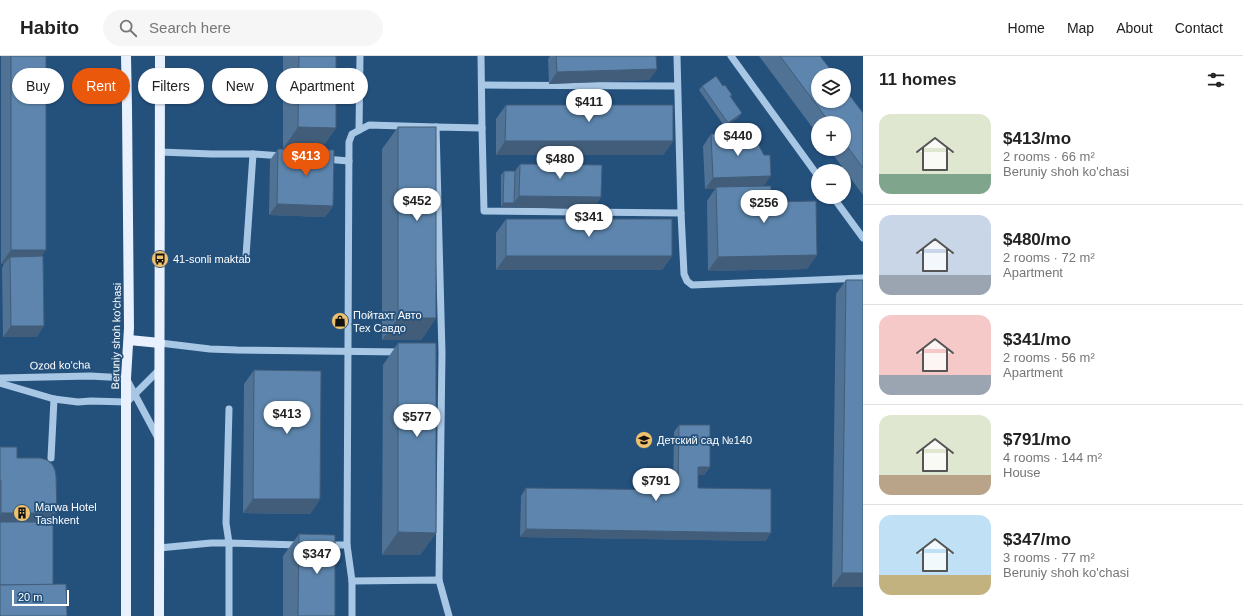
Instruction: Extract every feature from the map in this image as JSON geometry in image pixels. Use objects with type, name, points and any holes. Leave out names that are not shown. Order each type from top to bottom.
[{"type":"main road","name":"Beruniy shoh ko'chasi","points":[[126,56],[129,340],[126,360],[126,616]]},
{"type":"main road","points":[[159,616],[160,56]]},
{"type":"main road","points":[[129,340],[160,343]]},
{"type":"street","points":[[359,130],[360,56]]},
{"type":"street","points":[[481,56],[484,212],[681,213]]},
{"type":"street","points":[[677,56],[681,213],[684,274],[687,281],[692,285],[863,278]]},
{"type":"street","points":[[731,56],[811,166]]},
{"type":"street","points":[[482,85],[677,86]]},
{"type":"street","points":[[352,616],[352,581],[347,545],[349,142],[352,134],[369,125],[482,128]]},
{"type":"street","points":[[436,127],[442,353],[439,580],[450,616]]},
{"type":"street","points":[[160,152],[253,154],[293,157]]},
{"type":"street","points":[[246,256],[253,154]]},
{"type":"street","points":[[317,159],[349,161]]},
{"type":"street","points":[[838,204],[863,238]]},
{"type":"street","points":[[160,343],[230,350],[410,352]]},
{"type":"street","points":[[434,353],[442,353]]},
{"type":"street","points":[[0,383],[54,399],[78,402],[126,402],[160,369]]},
{"type":"street","name":"Ozod ko'cha","points":[[0,378],[90,376],[126,378]]},
{"type":"street","points":[[126,378],[160,442]]},
{"type":"street","points":[[51,458],[54,399]]},
{"type":"street","points":[[229,409],[226,523],[229,543],[230,616]]},
{"type":"street","points":[[159,548],[211,543],[308,545]]},
{"type":"street","points":[[316,545],[347,545]]},
{"type":"street","points":[[352,581],[439,580]]},
{"type":"building","points":[[11,56],[46,56],[46,68],[12,68],[12,104],[46,104],[46,250],[11,250]]},
{"type":"building","points":[[299,56],[336,56],[336,68],[299,68]]},
{"type":"building","points":[[556,56],[656,56],[657,69],[557,72]]},
{"type":"building","points":[[780,56],[820,56],[829,68],[811,68],[811,98]]},
{"type":"building","points":[[716,76],[723,86],[725,85],[732,95],[730,96],[742,113],[728,123],[702,86]]},
{"type":"building","points":[[851,97],[863,113],[863,168],[851,152],[851,116],[825,116],[819,108],[851,108]]},
{"type":"building","points":[[298,104],[336,104],[336,128],[298,127]]},
{"type":"building","points":[[506,105],[673,105],[673,141],[505,141]]},
{"type":"building","points":[[398,127],[436,127],[436,318],[398,318]]},
{"type":"building","points":[[752,133],[764,155],[770,155],[771,176],[713,178],[711,134]]},
{"type":"building","points":[[278,149],[334,150],[333,206],[277,204]]},
{"type":"building","points":[[520,164],[602,165],[601,197],[519,196]]},
{"type":"building","points":[[504,171],[515,171],[514,203],[503,203]]},
{"type":"building","points":[[771,186],[771,202],[811,201],[811,204],[816,204],[817,255],[718,257],[716,187]]},
{"type":"building","points":[[506,219],[672,219],[672,256],[506,256]]},
{"type":"building","points":[[43,256],[44,326],[11,326],[10,257]]},
{"type":"building","points":[[846,280],[863,280],[863,573],[842,573]]},
{"type":"building","points":[[398,343],[436,343],[436,533],[398,532]]},
{"type":"building","points":[[254,370],[321,371],[320,499],[253,499]]},
{"type":"building","points":[[679,425],[710,425],[710,467],[698,467],[698,488],[771,489],[771,533],[526,529],[526,488],[678,490]]},
{"type":"building","points":[[0,447],[17,447],[17,458],[40,458],[47,460],[52,464],[56,476],[57,513],[1,513]]},
{"type":"building","points":[[0,522],[53,522],[53,585],[0,585]]},
{"type":"building","points":[[299,534],[335,535],[335,616],[298,616]]},
{"type":"building","points":[[66,584],[67,616],[0,616],[0,585]]},
{"type":"place","name":"41-sonli maktab","points":[[160,259]]},
{"type":"place","name":"Пойтахт Авто Тех Савдо","points":[[340,321]]},
{"type":"place","name":"Детский сад №140","points":[[644,440]]},
{"type":"place","name":"Marwa Hotel Tashkent","points":[[22,513]]}]
